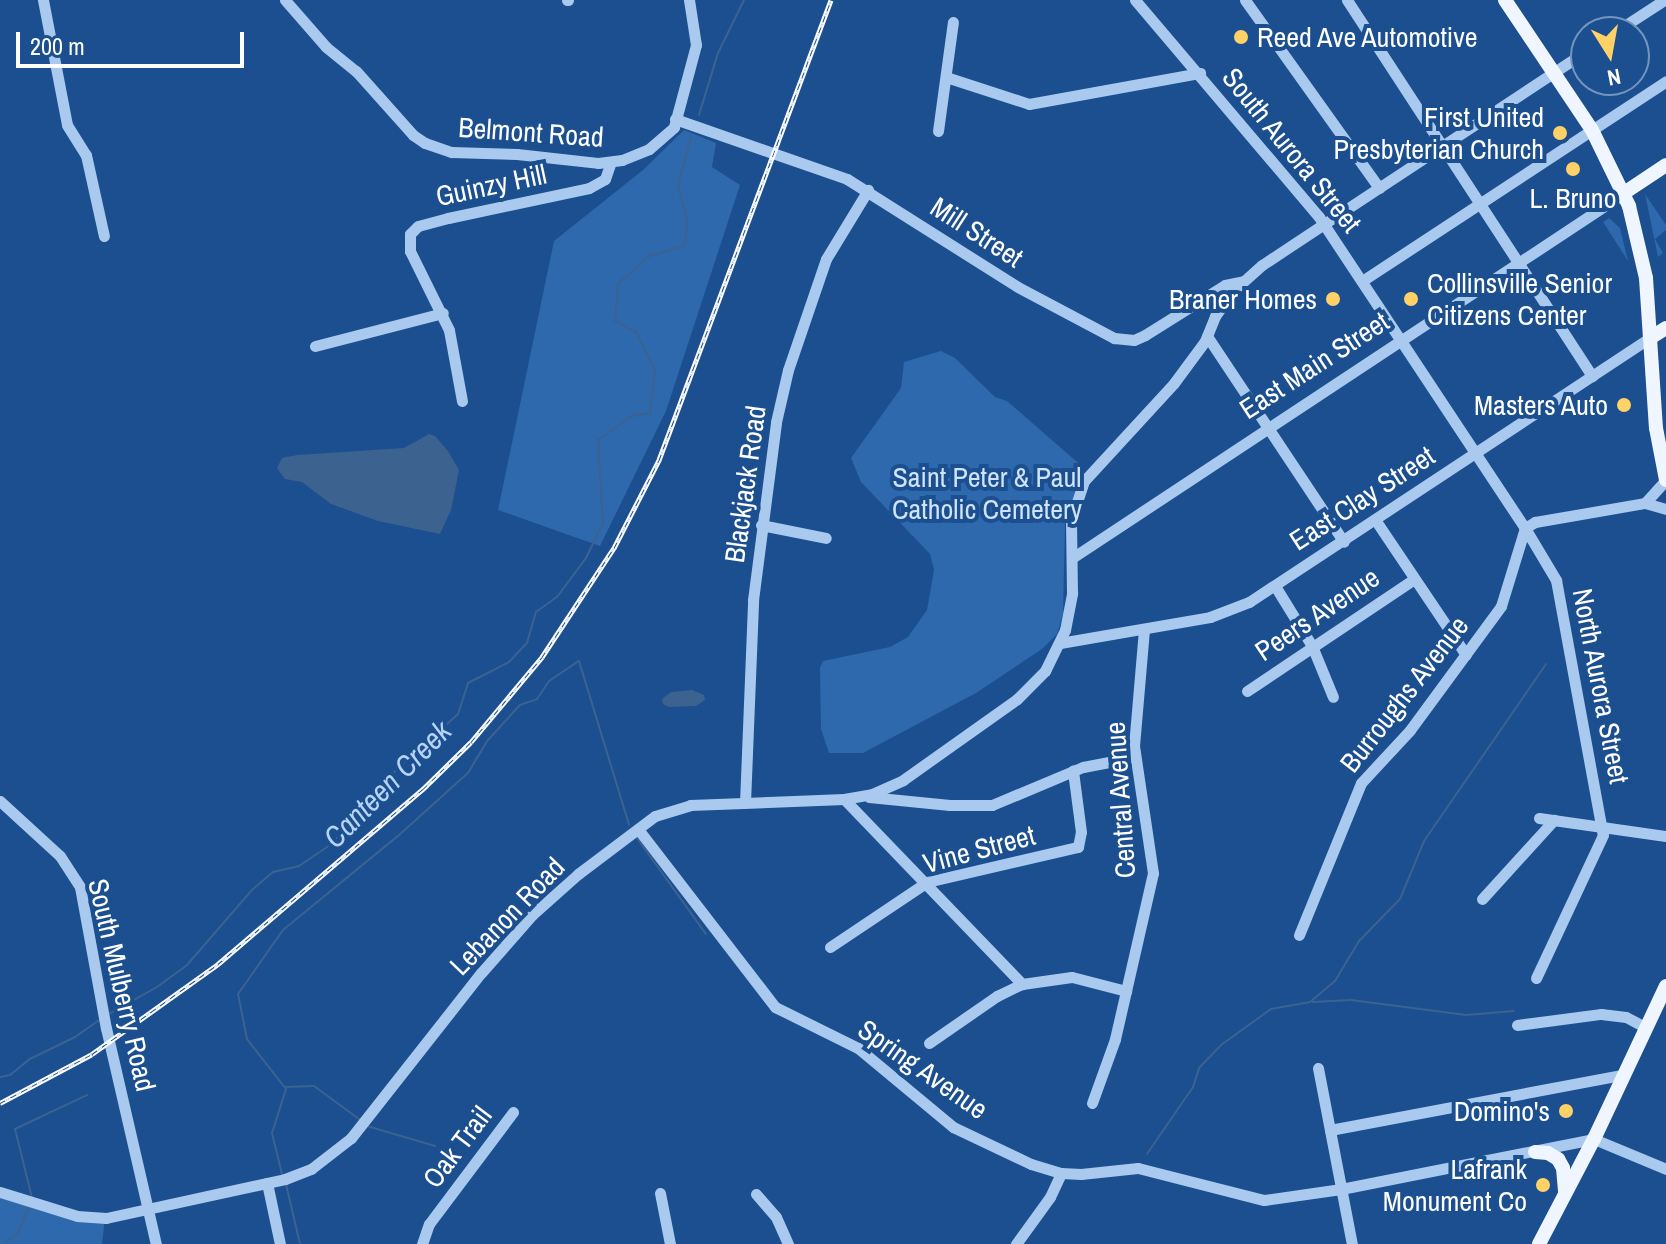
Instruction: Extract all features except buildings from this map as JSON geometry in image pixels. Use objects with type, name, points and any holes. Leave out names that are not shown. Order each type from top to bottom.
[{"type":"main road","points":[[1505,0],[1592,130],[1624,193],[1642,252],[1656,428],[1666,480]]},
{"type":"main road","name":"East Main Street","points":[[1624,193],[1666,165]]},
{"type":"main road","name":"East Clay Street","points":[[1650,338],[1666,328]]},
{"type":"main road","points":[[1539,1244],[1594,1139],[1666,986]]},
{"type":"main road","points":[[1535,1152],[1548,1153],[1558,1159],[1566,1181],[1565,1194]]},
{"type":"street","points":[[43,0],[67,125],[86,155],[104,236]]},
{"type":"street","name":"Belmont Road","points":[[285,0],[326,47],[356,71],[413,135],[425,143],[451,152],[611,162],[656,144],[674,127],[675,119]]},
{"type":"street","points":[[675,119],[696,45],[689,0]]},
{"type":"street","name":"South Aurora Street","points":[[1135,0],[1200,73],[1324,224],[1400,339]]},
{"type":"street","points":[[1245,0],[1379,188]]},
{"type":"street","points":[[1347,0],[1440,148],[1592,376]]},
{"type":"street","points":[[1640,16],[1664,0]]},
{"type":"street","points":[[938,131],[953,22]]},
{"type":"street","points":[[1244,281],[1324,224],[1570,62]]},
{"type":"street","points":[[946,77],[1029,104],[1200,73]]},
{"type":"street","points":[[1362,281],[1666,81]]},
{"type":"street","name":"Mill Street","points":[[675,119],[847,179],[1018,287],[1114,338],[1134,340],[1225,285],[1244,281]]},
{"type":"street","name":"Guinzy Hill","points":[[462,401],[454,349],[443,313],[410,251],[408,240],[413,229],[448,218],[589,188],[605,179],[611,162]]},
{"type":"street","name":"Blackjack Road","points":[[745,803],[750,645],[761,525],[776,422],[788,370],[826,259],[868,190]]},
{"type":"street","name":"East Main Street","points":[[1072,558],[1624,193]]},
{"type":"street","name":"Lebanon Road","points":[[0,1194],[92,1218],[121,1217],[149,1208],[267,1183],[311,1169],[340,1149],[506,943],[561,888],[638,829],[675,808],[862,796],[903,780],[1017,699],[1045,671],[1060,643],[1072,599],[1071,520],[1084,481],[1174,383],[1207,336],[1223,304],[1244,281]]},
{"type":"street","points":[[315,346],[443,313]]},
{"type":"street","points":[[1207,336],[1344,542]]},
{"type":"street","name":"East Clay Street","points":[[1060,643],[1222,614],[1275,586],[1344,542],[1650,338]]},
{"type":"street","name":"North Aurora Street","points":[[1400,339],[1525,528],[1550,568],[1560,593],[1603,827],[1600,842],[1536,978]]},
{"type":"street","points":[[1645,503],[1666,480]]},
{"type":"street","points":[[1525,528],[1535,522],[1645,503],[1666,509]]},
{"type":"street","points":[[1376,521],[1466,655]]},
{"type":"street","points":[[761,525],[826,538]]},
{"type":"street","name":"Burroughs Avenue","points":[[1299,935],[1361,783],[1410,730],[1501,606],[1525,528]]},
{"type":"street","name":"Peers Avenue","points":[[1247,691],[1414,579]]},
{"type":"street","points":[[1275,586],[1312,646],[1333,697]]},
{"type":"street","name":"Central Avenue","points":[[1092,1103],[1109,1060],[1153,873],[1135,757],[1144,629]]},
{"type":"street","points":[[862,796],[950,805],[992,805],[1073,771],[1135,757]]},
{"type":"street","name":"Vine Street","points":[[830,947],[925,883],[1078,847],[1081,832],[1073,771]]},
{"type":"street","points":[[844,799],[1022,984]]},
{"type":"street","name":"South Mulberry Road","points":[[0,801],[60,856],[80,887],[106,1028],[156,1244]]},
{"type":"street","points":[[1539,818],[1666,836]]},
{"type":"street","points":[[1482,899],[1554,820]]},
{"type":"street","name":"Spring Avenue","points":[[638,829],[775,1007],[858,1048],[953,1127],[1031,1164],[1061,1173],[1138,1168],[1264,1200],[1341,1189],[1594,1139]]},
{"type":"street","points":[[929,1043],[997,996],[1022,984],[1072,977],[1126,991]]},
{"type":"street","points":[[1517,1025],[1601,1014],[1626,1017],[1645,1027]]},
{"type":"street","points":[[1318,1068],[1352,1244]]},
{"type":"street","points":[[1330,1130],[1622,1075]]},
{"type":"street","name":"Oak Trail","points":[[422,1244],[429,1224],[513,1112]]},
{"type":"street","points":[[1594,1139],[1666,1169]]},
{"type":"street","points":[[1016,1244],[1050,1197],[1061,1173]]},
{"type":"street","points":[[267,1183],[280,1244]]},
{"type":"street","points":[[660,1193],[670,1244]]},
{"type":"street","points":[[756,1194],[776,1217],[788,1244]]},
{"type":"green space","points":[[684,130],[716,143],[712,167],[740,185],[666,411],[600,546],[498,510],[554,241],[643,170]]},
{"type":"green space","points":[[1645,194],[1666,225],[1666,230],[1655,239],[1663,253],[1658,257]]},
{"type":"green space","points":[[1609,218],[1620,228],[1628,261],[1603,222]]},
{"type":"green space","name":"Saint Peter & Paul Catholic Cemetery","points":[[941,351],[955,358],[995,397],[1007,401],[1084,468],[1065,522],[1063,614],[1057,634],[1042,649],[976,693],[863,753],[829,753],[821,729],[820,668],[823,661],[890,647],[908,637],[927,610],[934,570],[930,554],[861,482],[851,458],[901,388],[904,362]]},
{"type":"green space","points":[[0,1193],[105,1218],[102,1244],[0,1244]]},
{"type":"shaded area","points":[[429,434],[435,436],[448,451],[459,470],[451,510],[440,534],[378,521],[331,504],[302,482],[285,479],[277,468],[282,458],[404,448]]},
{"type":"shaded area","points":[[692,690],[704,695],[705,700],[696,706],[669,707],[663,704],[662,699],[671,692]]},
{"type":"waterway","name":"Canteen Creek","points":[[699,115],[718,53],[744,0]]},
{"type":"waterway","name":"Canteen Creek","points":[[107,1015],[157,987],[187,965],[252,890],[273,872],[299,866],[333,843],[366,798],[458,714],[468,683],[509,662],[527,643],[536,612],[557,597],[586,558],[603,523],[598,440],[632,416],[650,413],[655,369],[636,332],[615,321],[618,284],[649,256],[684,246],[688,223],[678,185],[691,137]]},
{"type":"waterway","points":[[282,1174],[272,1133],[286,1089],[247,1039],[238,994],[283,930],[398,836],[468,773],[488,740],[520,705],[537,699],[549,681],[579,661],[629,825]]},
{"type":"waterway","points":[[1147,1154],[1193,1087],[1199,1068],[1221,1045],[1271,1009],[1310,1002],[1335,981],[1359,941],[1400,899],[1424,841],[1546,664]]},
{"type":"waterway","points":[[637,838],[706,934]]},
{"type":"waterway","points":[[1313,1002],[1351,1000],[1466,1015],[1514,1011]]},
{"type":"waterway","name":"Canteen Creek","points":[[0,1077],[10,1075],[30,1059],[75,1037],[99,1020]]},
{"type":"waterway","points":[[285,1087],[314,1086],[359,1119]]},
{"type":"waterway","points":[[32,1198],[15,1129],[87,1095]]},
{"type":"waterway","points":[[367,1126],[435,1146]]},
{"type":"waterway","points":[[286,1184],[300,1244]]},
{"type":"waterway","points":[[3,1244],[18,1233],[30,1204]]},
{"type":"railway","points":[[0,1103],[92,1054],[218,964],[423,789],[471,742],[542,657],[614,548],[659,460],[831,0]]},
{"type":"place","name":"Reed Ave Automotive","points":[[1241,37]]},
{"type":"place","name":"First United Presbyterian Church","points":[[1560,133]]},
{"type":"place","name":"L. Bruno","points":[[1573,169]]},
{"type":"place","name":"Braner Homes","points":[[1333,299]]},
{"type":"place","name":"Collinsville Senior Citizens Center","points":[[1411,299]]},
{"type":"place","name":"Masters Auto","points":[[1624,405]]},
{"type":"place","name":"Domino's","points":[[1566,1111]]},
{"type":"place","name":"Lafrank Monument Co","points":[[1543,1185]]}]
